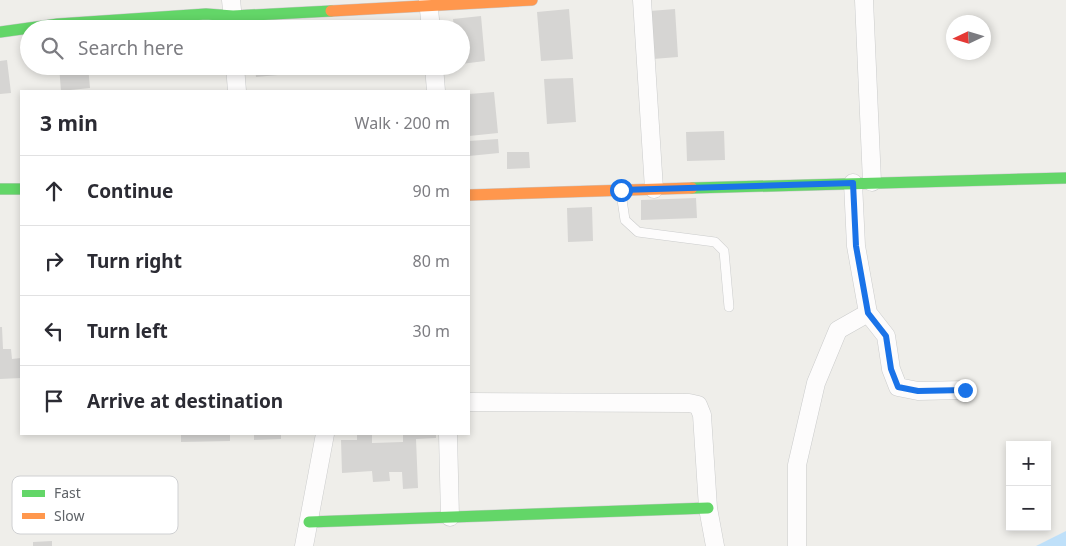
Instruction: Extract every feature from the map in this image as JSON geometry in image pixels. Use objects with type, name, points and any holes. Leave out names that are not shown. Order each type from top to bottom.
[{"type":"street","points":[[123,20],[428,2],[532,0]]},
{"type":"street","points":[[642,0],[654,189]]},
{"type":"street","points":[[864,0],[872,182]]},
{"type":"street","points":[[428,2],[430,20]]},
{"type":"street","points":[[0,32],[20,30]]},
{"type":"street","points":[[236,75],[237,90]]},
{"type":"street","points":[[435,75],[436,90]]},
{"type":"street","points":[[470,196],[872,182],[1066,178]]},
{"type":"street","points":[[853,183],[856,246],[868,313],[886,336],[891,369],[898,387],[918,391],[965,390]]},
{"type":"street","points":[[0,189],[20,189]]},
{"type":"street","points":[[797,546],[796,465],[816,383],[838,330],[868,313]]},
{"type":"street","points":[[470,402],[689,403],[698,405],[702,415],[708,508],[714,546]]},
{"type":"street","points":[[304,546],[325,435]]},
{"type":"street","points":[[448,435],[450,517]]},
{"type":"street","points":[[309,522],[708,508]]},
{"type":"lane","points":[[621,190],[625,220],[638,232],[715,242],[724,251],[730,307]]},
{"type":"water","points":[[1066,531],[1066,546],[1036,546]]},
{"type":"building","points":[[569,9],[573,59],[541,61],[537,12]]},
{"type":"building","points":[[675,9],[678,57],[653,59],[650,11]]},
{"type":"building","points":[[481,16],[485,61],[470,63],[470,20],[453,19]]},
{"type":"building","points":[[7,60],[11,93],[0,94],[0,61]]},
{"type":"building","points":[[60,75],[89,75],[90,88],[61,90]]},
{"type":"building","points":[[256,75],[278,75],[256,77]]},
{"type":"building","points":[[573,78],[576,122],[547,124],[544,79]]},
{"type":"building","points":[[494,92],[498,133],[470,136],[470,94]]},
{"type":"building","points":[[724,131],[725,160],[687,161],[686,132]]},
{"type":"building","points":[[498,139],[499,153],[470,156],[470,141]]},
{"type":"building","points":[[507,152],[529,152],[530,168],[507,169]]},
{"type":"building","points":[[696,198],[697,218],[641,220],[641,200]]},
{"type":"building","points":[[592,207],[593,241],[568,242],[567,208]]},
{"type":"building","points":[[0,327],[2,327],[3,349],[11,349],[12,359],[20,358],[20,378],[0,379]]},
{"type":"building","points":[[181,435],[230,435],[230,441],[181,442]]},
{"type":"building","points":[[254,435],[281,435],[281,439],[254,440]]},
{"type":"building","points":[[357,435],[372,435],[372,443],[403,442],[403,435],[436,435],[436,438],[416,439],[418,488],[403,489],[402,472],[389,472],[390,481],[373,482],[372,471],[342,473],[341,440],[357,440]]},
{"type":"building","points":[[52,541],[52,546],[33,546],[33,542]]},
{"type":"traffic: fast","points":[[117,20],[206,14],[233,16],[331,11]]},
{"type":"traffic: fast","points":[[0,32],[20,29]]},
{"type":"traffic: fast","points":[[692,188],[1066,178]]},
{"type":"traffic: fast","points":[[0,189],[20,189]]},
{"type":"traffic: fast","points":[[309,522],[708,508]]},
{"type":"traffic: slow","points":[[331,11],[532,0]]},
{"type":"traffic: slow","points":[[470,195],[692,188]]},
{"type":"route","points":[[621,190],[853,183],[856,246],[868,313],[886,336],[891,369],[898,387],[918,391],[965,390]]}]
